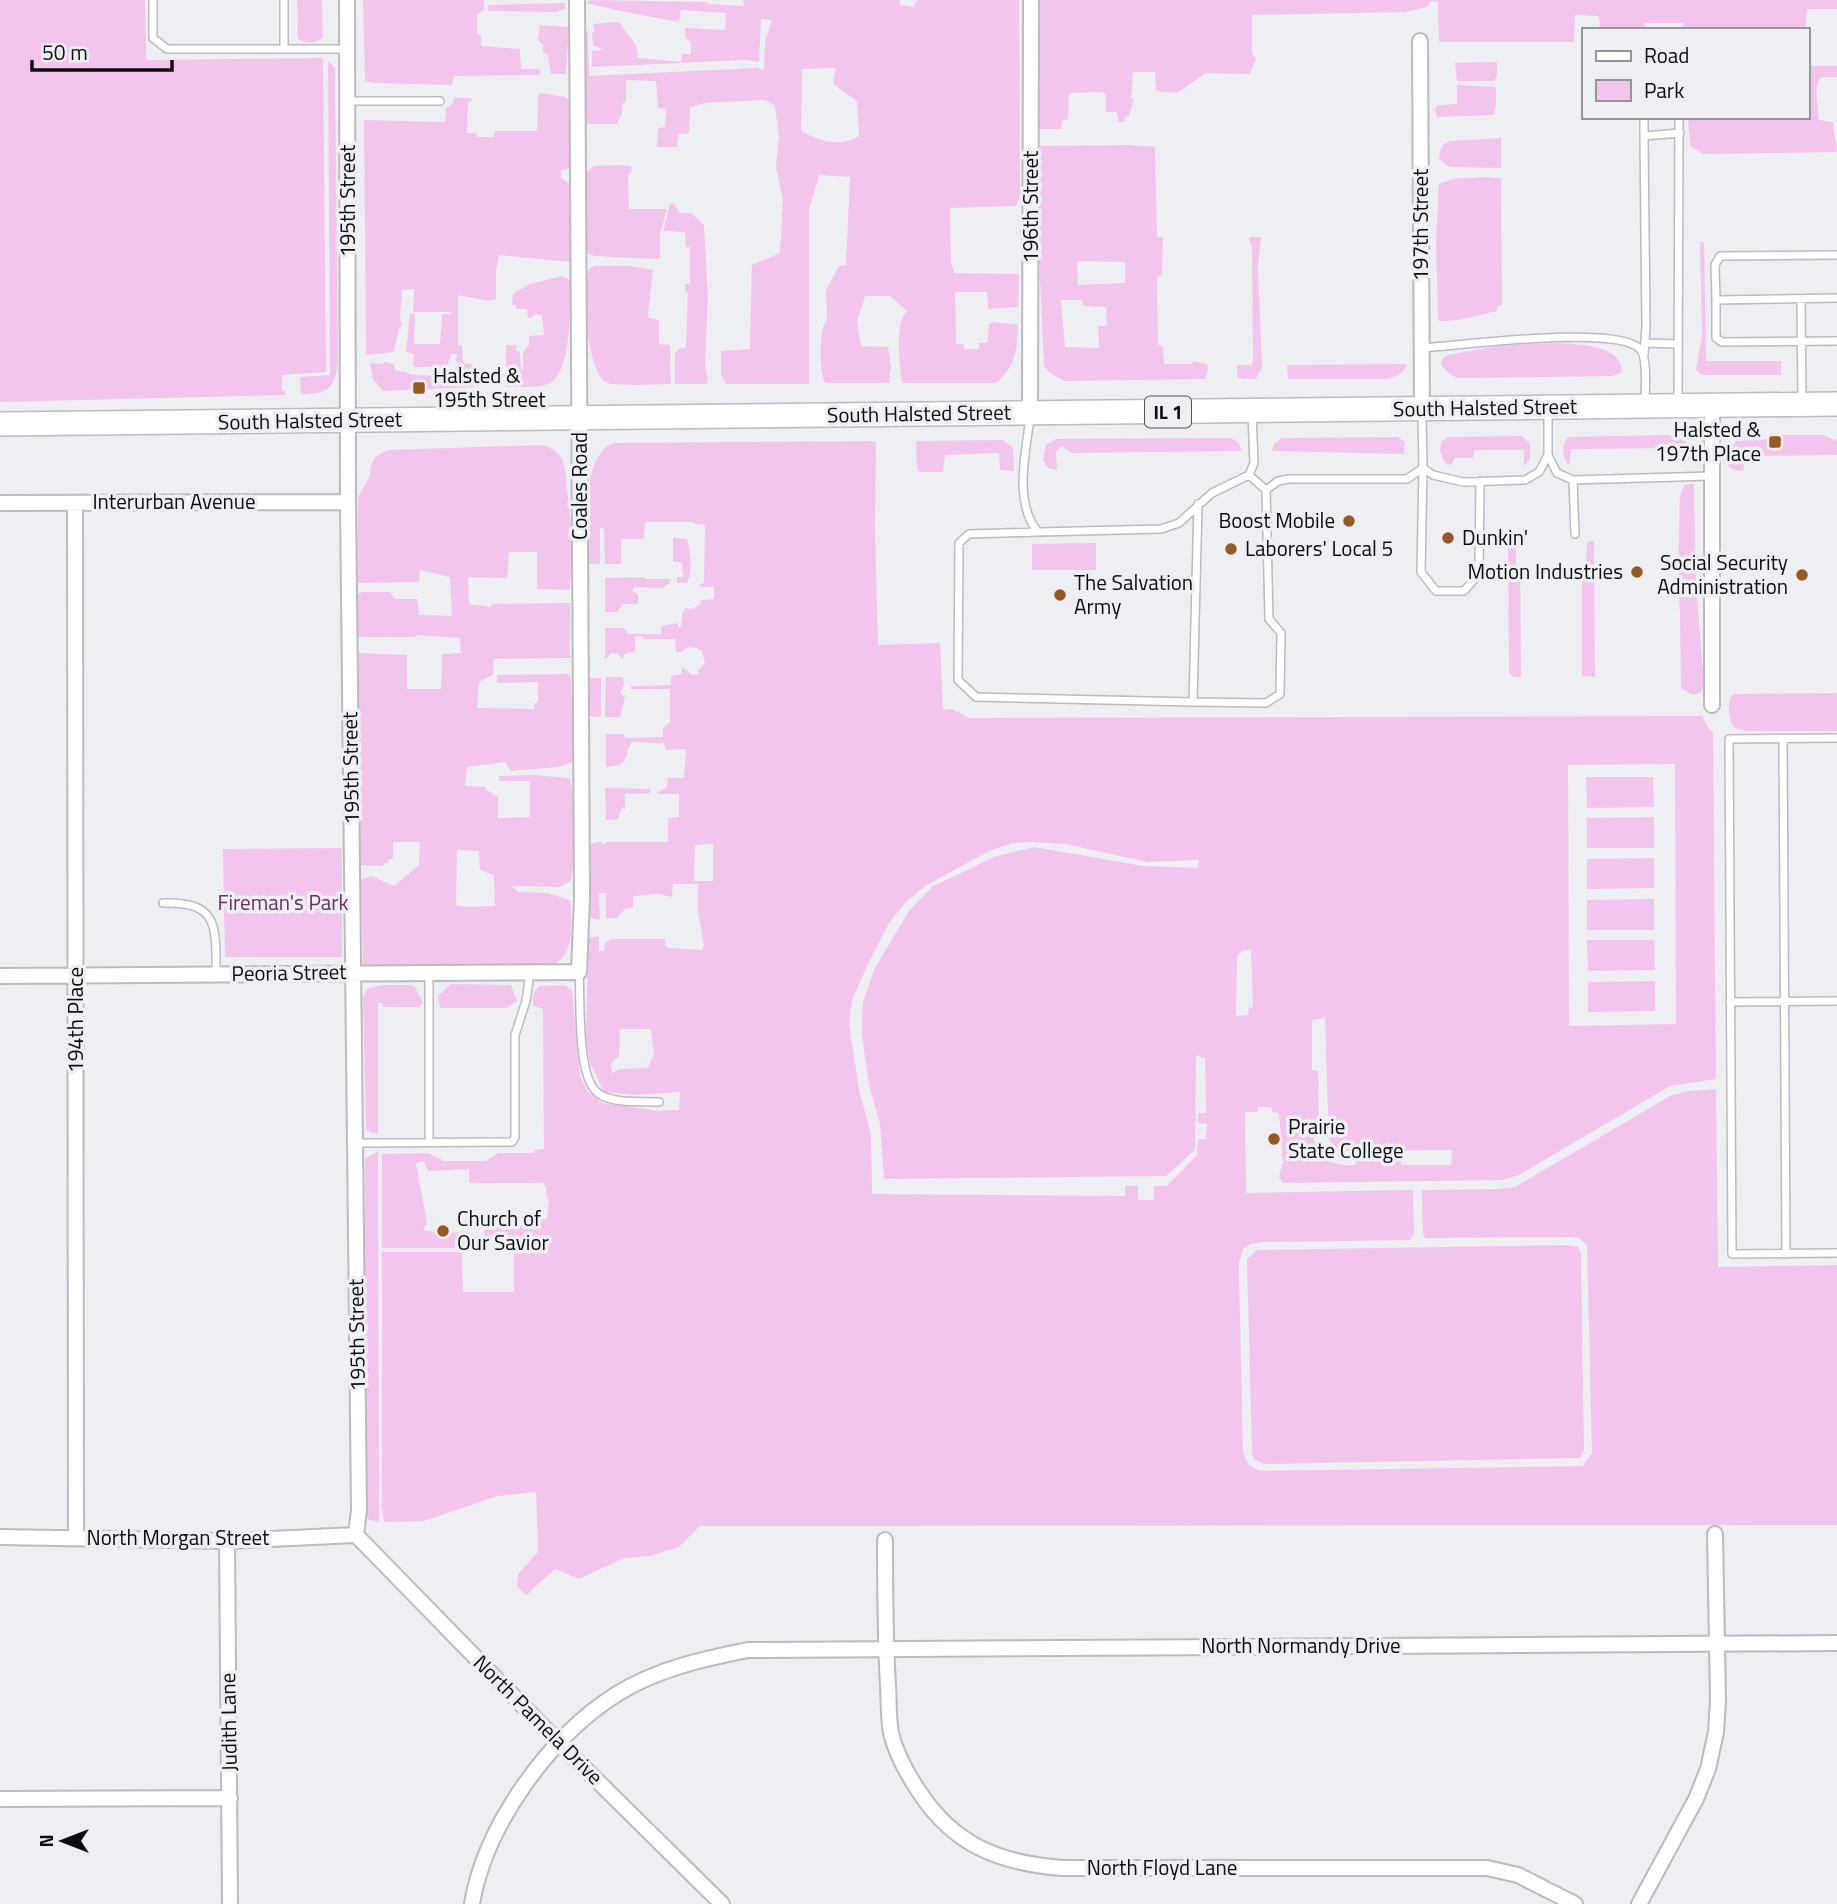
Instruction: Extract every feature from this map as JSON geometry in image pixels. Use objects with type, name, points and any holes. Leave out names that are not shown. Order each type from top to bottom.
[{"type":"main road","name":"South Halsted Street","points":[[0,424],[1837,404]]},
{"type":"street","name":"195th Street","points":[[347,0],[348,502],[359,1510],[356,1535]]},
{"type":"street","name":"Coales Road","points":[[577,0],[582,898],[579,972]]},
{"type":"street","name":"196th Street","points":[[1030,413],[1031,0]]},
{"type":"street","name":"197th Street","points":[[1420,41],[1422,409]]},
{"type":"street","points":[[1712,406],[1712,705]]},
{"type":"street","name":"Interurban Avenue","points":[[0,503],[348,502]]},
{"type":"street","name":"194th Place","points":[[75,503],[76,1537]]},
{"type":"street","name":"Peoria Street","points":[[0,976],[579,972]]},
{"type":"street","points":[[1639,1904],[1696,1799],[1708,1769],[1716,1732],[1718,1701],[1715,1534]]},
{"type":"street","name":"North Morgan Street","points":[[0,1537],[227,1541],[356,1535]]},
{"type":"street","name":"North Pamela Drive","points":[[356,1535],[560,1744],[723,1904]]},
{"type":"street","points":[[885,1540],[885,1648]]},
{"type":"street","name":"Judith Lane","points":[[227,1541],[230,1904]]},
{"type":"street","name":"North Normandy Drive","points":[[472,1904],[487,1853],[502,1819],[522,1787],[560,1744],[589,1715],[618,1693],[658,1674],[700,1660],[758,1650],[885,1648],[1837,1643]]},
{"type":"street","name":"North Floyd Lane","points":[[885,1648],[890,1729],[897,1754],[907,1773],[935,1815],[948,1828],[997,1856],[1016,1862],[1062,1868],[1487,1868],[1518,1875],[1575,1904]]},
{"type":"street","points":[[0,1799],[230,1798]]},
{"type":"lane","points":[[153,0],[153,38],[167,49],[347,49]]},
{"type":"lane","points":[[284,0],[284,49]]},
{"type":"lane","points":[[347,101],[440,101]]},
{"type":"lane","points":[[1644,119],[1645,406]]},
{"type":"lane","points":[[1678,406],[1679,119]]},
{"type":"lane","points":[[1644,136],[1679,133]]},
{"type":"lane","points":[[1837,254],[1720,257],[1715,265],[1716,338],[1722,342],[1837,341]]},
{"type":"lane","points":[[1716,300],[1837,298]]},
{"type":"lane","points":[[1801,299],[1802,405]]},
{"type":"lane","points":[[1422,348],[1498,340],[1570,338],[1624,340],[1639,348],[1644,356]]},
{"type":"lane","points":[[1646,343],[1678,344]]},
{"type":"lane","points":[[1423,468],[1433,475],[1463,482],[1525,480],[1539,472],[1548,455],[1548,407]]},
{"type":"lane","points":[[1422,409],[1420,572],[1436,591],[1464,591],[1479,574],[1480,481]]},
{"type":"lane","points":[[1249,475],[1266,490],[1269,619],[1281,633],[1279,694],[1266,703],[976,697],[958,680],[959,543],[969,534],[1161,529],[1179,523],[1212,493],[1249,475],[1254,463],[1252,411]]},
{"type":"lane","points":[[1030,413],[1023,489],[1028,515],[1038,532]]},
{"type":"lane","points":[[1548,455],[1558,473],[1573,480],[1712,476]]},
{"type":"lane","points":[[1266,490],[1278,481],[1289,479],[1407,479],[1423,468]]},
{"type":"lane","points":[[1573,480],[1575,534]]},
{"type":"lane","points":[[1194,702],[1198,504]]},
{"type":"lane","points":[[1837,738],[1729,739],[1732,1254],[1837,1253]]},
{"type":"lane","points":[[1783,739],[1786,1254]]},
{"type":"lane","points":[[163,903],[191,904],[204,910],[216,938],[216,974]]},
{"type":"lane","points":[[429,971],[429,1143]]},
{"type":"lane","points":[[355,1143],[512,1142],[515,1035],[526,1001],[530,972]]},
{"type":"lane","points":[[579,972],[586,1074],[594,1090],[613,1099],[659,1102]]},
{"type":"lane","points":[[1730,1002],[1837,1001]]},
{"type":"green space","points":[[0,0],[145,0],[146,58],[149,60],[323,58],[326,372],[282,375],[282,390],[285,395],[0,402]]},
{"type":"green space","points":[[297,0],[322,0],[323,38],[310,43],[298,39]]},
{"type":"green space","points":[[363,0],[484,0],[484,10],[477,14],[477,34],[481,35],[481,46],[520,49],[521,69],[540,69],[540,75],[454,76],[452,85],[365,81]]},
{"type":"green space","points":[[591,0],[707,2],[744,6],[743,0],[900,0],[900,5],[914,7],[917,0],[1019,0],[1020,196],[1016,206],[950,208],[951,263],[955,273],[1019,274],[1018,307],[988,309],[987,292],[955,292],[956,344],[964,344],[964,349],[979,349],[979,343],[987,343],[989,324],[993,322],[1018,325],[1014,357],[1003,376],[996,383],[902,383],[899,335],[900,325],[907,311],[890,296],[865,296],[857,322],[861,346],[888,347],[891,365],[889,383],[825,383],[820,351],[827,320],[826,290],[839,266],[846,265],[850,177],[819,175],[809,210],[809,384],[726,384],[721,375],[721,351],[750,349],[752,265],[780,253],[783,200],[776,167],[779,136],[775,106],[765,100],[705,103],[690,107],[689,133],[678,134],[677,147],[657,147],[658,128],[665,127],[666,109],[658,108],[656,81],[626,80],[626,101],[622,104],[622,113],[617,124],[588,124],[583,116],[584,37],[588,31],[589,76],[756,68],[764,70],[765,42],[772,20],[761,19],[759,62],[746,60],[592,67],[592,51],[603,50],[593,45],[593,24],[619,22],[636,45],[638,58],[681,62],[682,54],[691,54],[691,42],[685,38],[685,28],[725,30],[726,13],[681,10],[679,22],[586,3]],"holes":[[[836,68],[833,84],[857,101],[859,136],[845,142],[823,140],[801,131],[802,69]]]},
{"type":"green space","points":[[1036,0],[1837,0],[1837,9],[1807,9],[1805,28],[1684,28],[1683,23],[1645,23],[1644,28],[1600,28],[1599,16],[1575,15],[1574,42],[1439,42],[1438,2],[1431,1],[1427,7],[1404,12],[1252,15],[1252,53],[1256,59],[1250,74],[1206,73],[1177,93],[1156,91],[1155,72],[1133,72],[1131,98],[1134,99],[1129,116],[1125,117],[1124,122],[1118,122],[1117,112],[1106,112],[1106,95],[1103,92],[1069,93],[1068,119],[1062,120],[1061,129],[1036,129]]},
{"type":"green space","points":[[565,3],[565,9],[555,12],[488,11],[488,5]]},
{"type":"green space","points":[[540,25],[569,27],[566,74],[551,74],[548,55],[543,53],[543,45],[538,40]]},
{"type":"green space","points":[[328,61],[335,68],[338,361],[335,378],[328,388],[318,393],[301,394],[300,377],[330,375]]},
{"type":"green space","points":[[1497,62],[1497,77],[1494,81],[1457,81],[1455,63]]},
{"type":"green space","points":[[1809,66],[1837,66],[1837,77],[1821,77],[1816,93],[1819,120],[1833,122],[1837,152],[1703,154],[1690,146],[1688,119],[1809,119]]},
{"type":"green space","points":[[1457,85],[1496,87],[1494,115],[1437,117],[1435,108],[1438,105],[1457,104]]},
{"type":"green space","points":[[541,93],[569,100],[570,168],[561,170],[561,178],[569,183],[570,262],[499,255],[496,299],[488,301],[458,295],[458,345],[462,345],[463,363],[474,365],[474,387],[383,391],[373,379],[370,363],[393,364],[396,371],[412,375],[453,376],[461,367],[456,361],[457,354],[451,354],[447,367],[413,367],[414,354],[406,352],[410,313],[415,314],[414,344],[440,344],[442,314],[451,314],[413,312],[414,289],[402,290],[402,325],[394,352],[366,355],[364,120],[445,122],[446,108],[453,104],[454,98],[471,98],[472,101],[468,102],[467,133],[476,133],[477,137],[493,137],[495,131],[537,131],[538,95]]},
{"type":"green space","points":[[1501,138],[1501,168],[1449,167],[1439,159],[1442,147],[1450,141]]},
{"type":"green space","points":[[1036,146],[1155,147],[1157,237],[1163,237],[1162,275],[1157,277],[1158,345],[1163,346],[1164,364],[1192,364],[1193,361],[1207,364],[1205,379],[1064,381],[1044,366]],"holes":[[[1077,261],[1125,262],[1125,283],[1078,285]],[[1061,300],[1081,300],[1084,306],[1106,307],[1107,326],[1098,326],[1099,348],[1065,347]]]},
{"type":"green space","points":[[594,166],[631,166],[632,171],[628,175],[629,209],[667,209],[660,234],[660,258],[594,256],[585,252],[584,174]]},
{"type":"green space","points":[[1501,178],[1502,305],[1497,306],[1497,311],[1450,321],[1438,320],[1436,239],[1439,184],[1453,179]]},
{"type":"green space","points":[[670,204],[674,204],[680,213],[691,213],[704,225],[708,298],[706,384],[675,384],[675,353],[680,348],[686,348],[688,293],[685,292],[685,284],[690,284],[690,247],[686,247],[685,232],[663,231]]},
{"type":"green space","points":[[1261,237],[1258,268],[1262,367],[1256,379],[1242,379],[1237,377],[1237,365],[1251,365],[1253,361],[1252,247],[1249,238]]},
{"type":"green space","points":[[1700,242],[1704,242],[1706,361],[1781,361],[1781,375],[1702,375],[1696,370],[1702,335]]},
{"type":"green space","points":[[629,266],[653,270],[648,314],[649,318],[659,320],[659,344],[670,345],[671,384],[610,384],[599,374],[589,344],[585,306],[587,275],[591,267]]},
{"type":"green space","points":[[562,276],[571,281],[570,320],[566,352],[557,376],[550,383],[540,386],[506,387],[506,345],[516,345],[516,351],[520,352],[521,370],[523,352],[529,345],[529,336],[544,335],[542,315],[536,314],[528,318],[527,309],[516,309],[516,305],[512,305],[513,294],[530,284]]},
{"type":"green space","points":[[1527,344],[1568,344],[1599,348],[1612,354],[1620,362],[1621,373],[1612,376],[1459,378],[1451,375],[1441,365],[1442,359],[1448,355]]},
{"type":"green space","points":[[1407,364],[1398,375],[1384,379],[1288,379],[1287,365]]},
{"type":"green space","points":[[1667,435],[1679,438],[1690,447],[1694,464],[1686,459],[1684,448],[1571,449],[1569,466],[1564,455],[1563,448],[1568,437]]},
{"type":"green space","points":[[1781,435],[1824,435],[1837,441],[1837,455],[1745,456],[1743,471],[1728,466],[1729,452],[1736,441],[1770,439],[1770,448],[1781,448]]},
{"type":"green space","points":[[1522,436],[1530,444],[1530,459],[1524,466],[1524,450],[1474,450],[1473,458],[1454,458],[1452,465],[1445,463],[1440,451],[1441,442],[1448,437]]},
{"type":"green space","points":[[1398,437],[1405,442],[1404,454],[1272,451],[1274,444],[1282,438]]},
{"type":"green space","points":[[1231,438],[1238,442],[1242,451],[1072,453],[1061,446],[1056,452],[1057,470],[1048,468],[1043,460],[1046,445],[1056,439]]},
{"type":"green space","points":[[1003,440],[1013,448],[1014,471],[1000,470],[999,453],[945,455],[943,472],[917,470],[916,441]]},
{"type":"green space","name":"Prairie State College","points":[[876,441],[878,645],[940,643],[943,710],[952,709],[969,718],[1702,716],[1713,732],[1716,1079],[1670,1086],[1519,1175],[1503,1180],[1283,1183],[1279,1177],[1283,1162],[1279,1113],[1272,1112],[1272,1107],[1258,1107],[1257,1112],[1245,1112],[1246,1193],[1413,1190],[1414,1235],[1410,1240],[1262,1242],[1243,1249],[1239,1276],[1243,1453],[1249,1465],[1260,1471],[1583,1466],[1592,1453],[1587,1245],[1579,1238],[1571,1237],[1425,1238],[1422,1190],[1515,1187],[1670,1096],[1716,1089],[1718,1267],[1837,1265],[1837,1525],[700,1526],[679,1547],[650,1556],[624,1558],[579,1579],[555,1569],[526,1595],[517,1586],[518,1574],[538,1552],[536,1492],[497,1496],[424,1521],[384,1522],[382,1252],[462,1252],[463,1292],[514,1292],[514,1242],[485,1242],[484,1225],[533,1225],[533,1219],[547,1219],[549,1199],[546,1186],[542,1183],[469,1183],[469,1169],[428,1171],[421,1161],[416,1164],[427,1222],[423,1230],[444,1234],[466,1231],[466,1243],[463,1243],[463,1248],[382,1248],[382,1154],[428,1153],[444,1161],[486,1161],[498,1153],[534,1153],[535,1150],[544,1149],[543,1009],[534,1006],[533,1001],[539,986],[564,985],[572,990],[580,1076],[588,1092],[602,1103],[659,1111],[679,1110],[680,1092],[634,1095],[604,1092],[590,1063],[586,1041],[588,938],[599,936],[599,951],[604,951],[605,943],[612,939],[665,939],[665,946],[669,948],[702,950],[704,945],[698,911],[698,884],[673,884],[672,897],[657,894],[633,896],[633,908],[625,909],[617,918],[606,918],[606,893],[599,893],[600,920],[587,918],[588,845],[601,841],[601,844],[668,842],[668,818],[679,817],[679,794],[656,794],[667,787],[668,778],[684,778],[686,749],[666,750],[664,743],[631,742],[622,763],[606,767],[606,734],[624,734],[625,738],[663,737],[663,728],[670,722],[670,689],[631,689],[631,686],[671,685],[671,676],[682,674],[682,667],[692,675],[699,674],[698,671],[705,663],[702,651],[697,648],[676,652],[675,639],[644,639],[641,636],[635,637],[635,652],[626,653],[622,659],[618,654],[611,653],[605,660],[605,628],[624,628],[628,634],[661,634],[661,626],[678,623],[678,627],[681,627],[685,608],[693,609],[701,600],[714,599],[714,587],[700,587],[700,584],[704,583],[705,525],[694,522],[645,522],[644,539],[621,539],[621,564],[605,564],[604,529],[600,528],[600,564],[586,563],[587,496],[591,477],[596,461],[604,449],[615,443]],"holes":[[[1675,764],[1676,1024],[1569,1026],[1568,765]],[[1013,843],[1066,844],[1147,862],[1199,860],[1198,868],[1144,866],[1034,847],[994,857],[932,887],[909,911],[875,968],[863,1002],[862,1035],[869,1085],[880,1124],[884,1179],[1166,1176],[1195,1150],[1196,1055],[1205,1058],[1206,1113],[1198,1113],[1198,1123],[1207,1124],[1206,1139],[1198,1139],[1197,1155],[1167,1186],[1154,1186],[1154,1200],[1138,1200],[1138,1186],[1125,1186],[1125,1196],[872,1194],[871,1134],[859,1090],[849,1024],[852,1000],[889,923],[905,903],[925,886],[989,851]],[[713,844],[713,881],[694,881],[695,845]],[[1251,950],[1253,1007],[1249,1008],[1248,1015],[1236,1016],[1237,957],[1242,951]],[[1325,1018],[1329,1140],[1338,1151],[1452,1150],[1451,1165],[1401,1165],[1401,1160],[1356,1161],[1355,1165],[1345,1165],[1323,1157],[1313,1136],[1312,1126],[1319,1120],[1318,1071],[1312,1070],[1312,1020]],[[620,1029],[651,1029],[654,1054],[648,1068],[620,1069],[612,1073],[611,1063],[619,1056]]]},
{"type":"green space","points":[[541,445],[557,453],[564,464],[573,544],[570,590],[537,589],[537,552],[509,552],[507,578],[468,577],[469,604],[491,607],[491,604],[570,603],[570,658],[494,659],[493,675],[479,682],[477,708],[534,709],[535,703],[538,702],[538,682],[497,683],[497,675],[568,674],[571,678],[573,762],[558,767],[511,771],[505,762],[467,767],[465,786],[486,787],[486,790],[498,797],[498,818],[530,817],[530,781],[499,781],[499,776],[569,778],[574,812],[571,881],[560,887],[512,886],[518,892],[547,893],[570,900],[571,931],[568,948],[560,960],[545,968],[363,966],[361,880],[371,876],[394,886],[419,865],[420,842],[393,842],[393,859],[389,859],[388,863],[383,866],[360,865],[358,653],[407,655],[407,689],[441,689],[442,654],[461,653],[460,638],[417,635],[358,637],[357,594],[362,592],[390,592],[395,599],[417,599],[419,615],[452,616],[450,577],[420,570],[419,582],[357,581],[358,497],[369,478],[375,457],[388,450]],"holes":[[[457,850],[479,851],[480,870],[494,875],[495,906],[456,905]]]},
{"type":"green space","points":[[1694,484],[1696,583],[1704,686],[1700,693],[1693,695],[1681,688],[1678,584],[1680,496],[1684,485]]},
{"type":"green space","points":[[673,538],[687,539],[691,562],[687,583],[677,583],[677,577],[683,577],[682,563],[673,561]]},
{"type":"green space","points":[[1508,541],[1516,544],[1516,565],[1520,565],[1521,677],[1513,677],[1509,672]]},
{"type":"green space","points":[[1594,541],[1595,677],[1582,676],[1582,565],[1586,565],[1587,544]]},
{"type":"green space","points":[[1096,543],[1096,570],[1032,570],[1032,544]]},
{"type":"green space","points":[[605,578],[670,579],[669,584],[661,588],[634,587],[632,591],[638,594],[638,604],[623,604],[617,612],[605,612]]},
{"type":"green space","points":[[606,677],[623,677],[624,685],[620,692],[625,698],[620,717],[605,717]]},
{"type":"green space","points":[[589,678],[601,678],[601,717],[587,716]]},
{"type":"green space","points":[[1837,693],[1837,731],[1746,731],[1735,728],[1729,716],[1729,702],[1733,694]]},
{"type":"green space","points":[[1586,777],[1653,777],[1654,807],[1587,808]]},
{"type":"green space","points":[[605,788],[651,789],[650,793],[625,794],[625,809],[622,807],[618,819],[606,820]]},
{"type":"green space","points":[[1654,817],[1654,848],[1587,848],[1587,818]]},
{"type":"green space","name":"Fireman's Park","points":[[342,848],[342,957],[225,957],[223,849]]},
{"type":"green space","points":[[1654,858],[1654,888],[1587,889],[1587,859]]},
{"type":"green space","points":[[1654,899],[1654,930],[1587,930],[1587,900]]},
{"type":"green space","points":[[1587,940],[1654,940],[1655,970],[1588,971]]},
{"type":"green space","points":[[1655,981],[1655,1011],[1588,1012],[1588,982]]},
{"type":"green space","points":[[451,984],[511,985],[517,1001],[506,1008],[440,1008],[438,996]]},
{"type":"green space","points":[[381,985],[411,985],[415,987],[423,1003],[420,1007],[383,1007],[382,1003],[378,1003],[378,1134],[366,1129],[363,998],[367,989]]},
{"type":"green space","points":[[378,1151],[379,1522],[369,1520],[365,1511],[365,1159]]},
{"type":"green space","points":[[1566,1245],[1578,1247],[1581,1253],[1584,1450],[1580,1458],[1264,1464],[1254,1459],[1247,1259],[1257,1250]]},
{"type":"place","name":"Halsted & 195th Street","points":[[419,388]]},
{"type":"place","name":"Halsted & 197th Place","points":[[1775,442]]},
{"type":"place","name":"Boost Mobile","points":[[1349,521]]},
{"type":"place","name":"Dunkin'","points":[[1448,538]]},
{"type":"place","name":"Laborers' Local 5","points":[[1231,549]]},
{"type":"place","name":"Motion Industries","points":[[1637,572]]},
{"type":"place","name":"Social Security Administration","points":[[1802,575]]},
{"type":"place","name":"The Salvation Army","points":[[1060,595]]},
{"type":"place","name":"Prairie State College","points":[[1274,1139]]},
{"type":"place","name":"Church of Our Savior","points":[[443,1231]]}]
